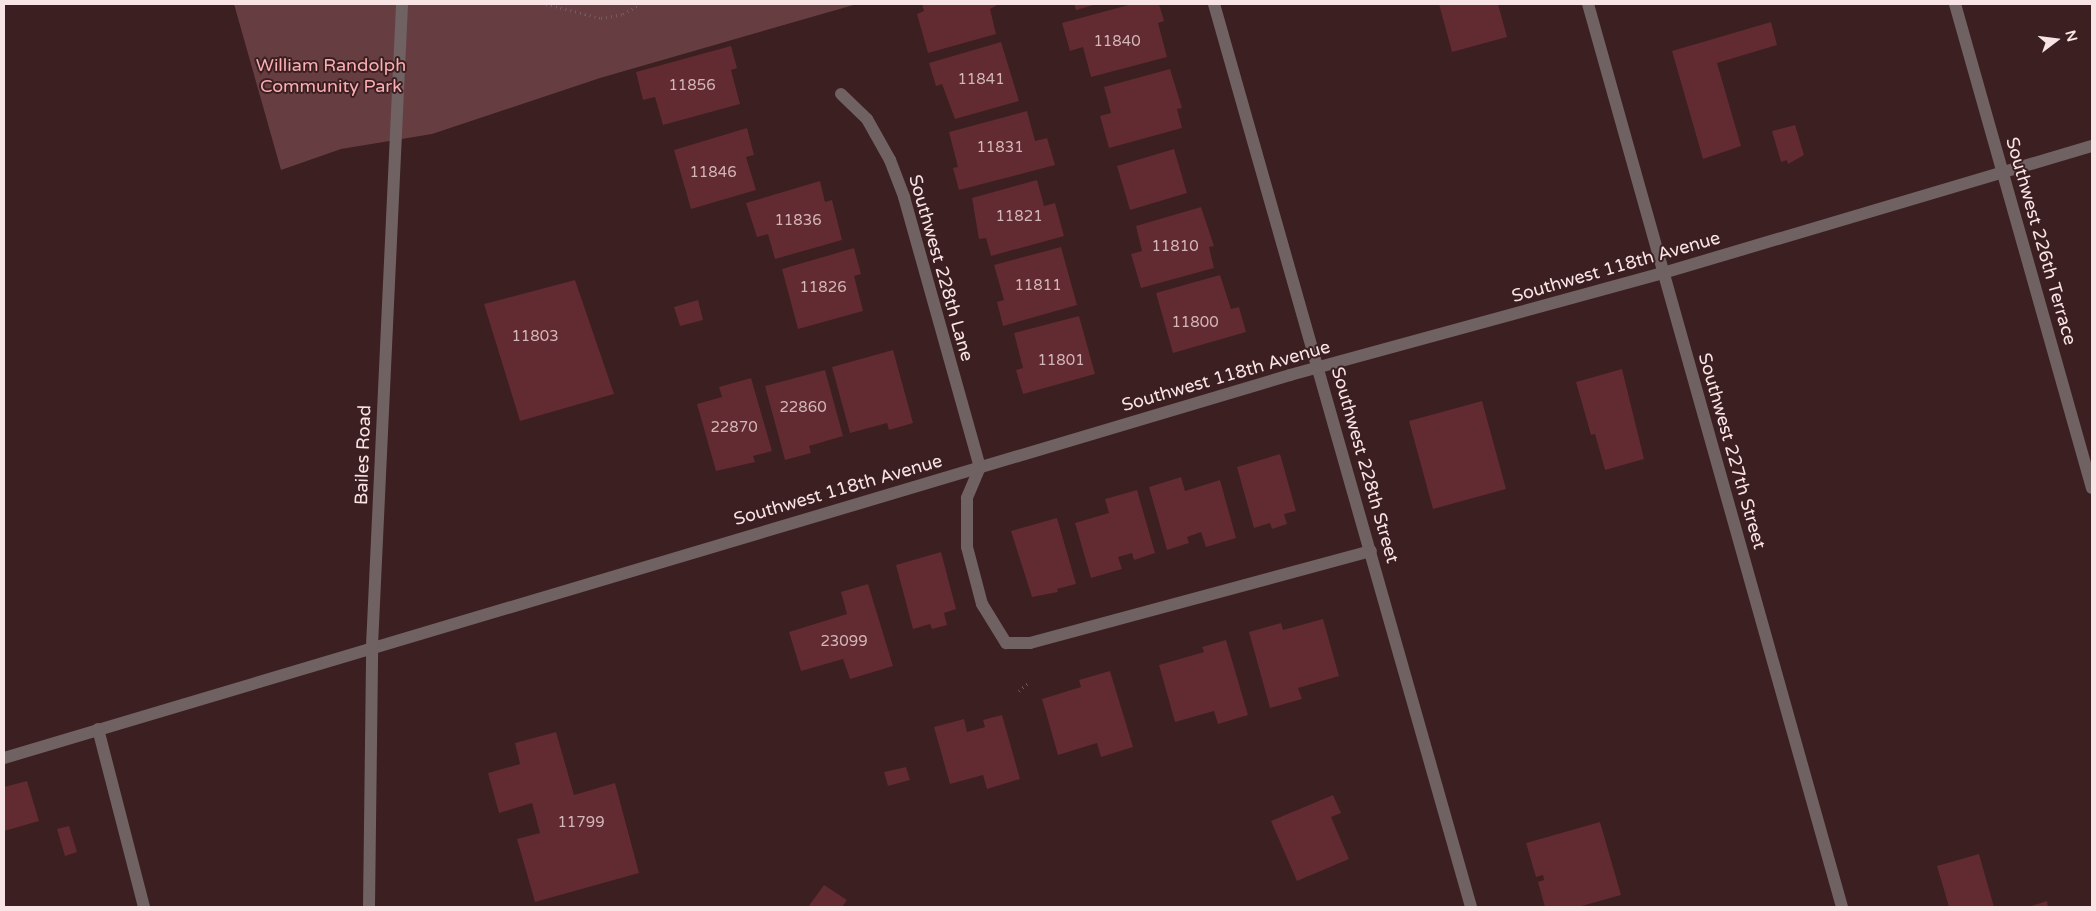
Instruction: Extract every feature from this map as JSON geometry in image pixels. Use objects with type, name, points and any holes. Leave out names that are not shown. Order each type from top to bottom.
[{"type":"street","name":"Bailes Road","points":[[369,907],[372,646],[402,4]]},
{"type":"street","name":"Southwest 228th Street","points":[[1214,4],[1320,368],[1471,907]]},
{"type":"street","name":"Southwest 227th Street","points":[[1588,4],[1842,907]]},
{"type":"street","name":"Southwest 226th Terrace","points":[[1955,4],[2092,488]]},
{"type":"street","name":"Southwest 228th Lane","points":[[841,94],[867,119],[890,160],[904,197],[980,467]]},
{"type":"street","name":"Southwest 118th Avenue","points":[[4,758],[372,646],[980,467],[1320,368],[1663,273],[2092,146]]},
{"type":"street","points":[[980,467],[967,498],[965,514],[967,547],[982,604],[1006,643],[1030,643],[1371,551]]},
{"type":"street","points":[[98,729],[144,907]]},
{"type":"path","points":[[546,4],[601,18],[623,14],[640,4]]},
{"type":"path","points":[[1019,690],[1027,684]]},
{"type":"green space","name":"William Randolph Community Park","points":[[234,4],[857,4],[600,78],[432,134],[341,149],[281,170]]},
{"type":"building","points":[[922,4],[999,4],[990,9],[996,34],[928,53],[917,14],[924,11]]},
{"type":"building","points":[[1074,4],[1097,4],[1076,10]]},
{"type":"building","points":[[1132,4],[1159,4],[1164,21],[1158,23],[1167,57],[1091,77],[1083,47],[1070,51],[1062,23]]},
{"type":"building","points":[[1439,4],[1498,4],[1507,37],[1452,52]]},
{"type":"building","points":[[1771,22],[1777,45],[1717,63],[1741,146],[1703,159],[1672,51]]},
{"type":"building","points":[[1001,42],[1019,101],[955,119],[942,84],[936,86],[929,63]]},
{"type":"building","points":[[731,46],[737,68],[731,70],[740,104],[663,125],[655,97],[643,100],[636,72]]},
{"type":"building","points":[[1170,69],[1182,108],[1177,109],[1182,128],[1109,148],[1100,116],[1111,113],[1104,87]]},
{"type":"building","points":[[1027,111],[1035,141],[1047,138],[1055,165],[959,190],[953,168],[958,167],[949,132]]},
{"type":"building","points":[[1795,125],[1804,155],[1788,164],[1787,160],[1781,162],[1772,131]]},
{"type":"building","points":[[747,128],[754,155],[746,157],[756,190],[691,209],[674,150]]},
{"type":"building","points":[[1174,149],[1187,193],[1130,210],[1117,166]]},
{"type":"building","points":[[1037,180],[1044,206],[1055,203],[1064,236],[991,256],[986,238],[979,239],[972,198]]},
{"type":"building","points":[[820,181],[825,202],[832,200],[842,240],[775,259],[768,234],[757,237],[746,203]]},
{"type":"building","points":[[1201,207],[1214,246],[1209,247],[1214,268],[1141,288],[1131,254],[1142,251],[1136,226]]},
{"type":"building","points":[[1061,247],[1077,305],[1003,326],[997,302],[1004,300],[994,265]]},
{"type":"building","points":[[854,248],[861,274],[854,276],[863,311],[798,329],[782,269]]},
{"type":"building","points":[[1220,275],[1231,309],[1239,307],[1246,332],[1173,353],[1156,293]]},
{"type":"building","points":[[575,280],[614,394],[520,421],[484,304]]},
{"type":"building","points":[[698,300],[703,320],[680,326],[674,307]]},
{"type":"building","points":[[1079,316],[1095,374],[1023,394],[1016,370],[1023,368],[1014,333]]},
{"type":"building","points":[[893,350],[913,423],[889,430],[887,423],[850,433],[832,367]]},
{"type":"building","points":[[1622,369],[1644,459],[1605,470],[1595,434],[1591,435],[1576,382]]},
{"type":"building","points":[[825,370],[843,436],[809,446],[811,453],[785,460],[765,386]]},
{"type":"building","points":[[751,378],[772,451],[753,456],[755,462],[716,471],[697,404],[722,397],[719,387]]},
{"type":"building","points":[[1482,401],[1506,489],[1433,509],[1409,421]]},
{"type":"building","points":[[1280,454],[1296,511],[1284,514],[1287,524],[1272,529],[1270,523],[1254,528],[1237,467]]},
{"type":"building","points":[[1181,477],[1185,491],[1220,480],[1236,538],[1206,547],[1201,532],[1187,537],[1189,543],[1167,550],[1149,487]]},
{"type":"building","points":[[1137,490],[1155,553],[1134,560],[1132,553],[1118,557],[1122,569],[1091,578],[1075,523],[1109,513],[1105,499]]},
{"type":"building","points":[[1057,518],[1076,584],[1057,589],[1058,592],[1032,597],[1011,531]]},
{"type":"building","points":[[941,552],[956,609],[944,613],[947,625],[932,629],[930,624],[913,629],[896,565]]},
{"type":"building","points":[[868,584],[893,666],[850,679],[843,659],[801,671],[789,632],[847,614],[841,592]]},
{"type":"building","points":[[1323,619],[1339,676],[1298,688],[1302,699],[1270,708],[1249,632],[1281,623],[1283,630]]},
{"type":"building","points":[[1226,640],[1248,715],[1218,724],[1214,711],[1175,722],[1159,665],[1204,652],[1202,647]]},
{"type":"building","points":[[1110,671],[1133,747],[1101,757],[1097,743],[1058,755],[1042,699],[1081,687],[1079,680]]},
{"type":"building","points":[[1002,715],[1020,779],[987,789],[983,775],[950,784],[934,727],[964,719],[967,732],[985,727],[983,720]]},
{"type":"building","points":[[556,732],[574,795],[615,783],[639,873],[535,902],[517,839],[540,833],[532,803],[499,813],[488,773],[520,764],[515,743]]},
{"type":"building","points":[[906,767],[910,780],[888,786],[884,772]]},
{"type":"building","points":[[27,781],[39,821],[4,831],[4,787]]},
{"type":"building","points":[[1333,795],[1341,813],[1331,817],[1349,859],[1297,881],[1271,821]]},
{"type":"building","points":[[1600,822],[1621,895],[1578,907],[1545,907],[1538,882],[1544,880],[1543,875],[1536,877],[1526,843]]},
{"type":"building","points":[[69,826],[77,852],[65,856],[57,829]]},
{"type":"building","points":[[1979,854],[1994,907],[1949,907],[1937,866]]},
{"type":"building","points":[[824,885],[847,900],[842,907],[808,907]]},
{"type":"building","points":[[2047,901],[2048,907],[2028,907]]}]
